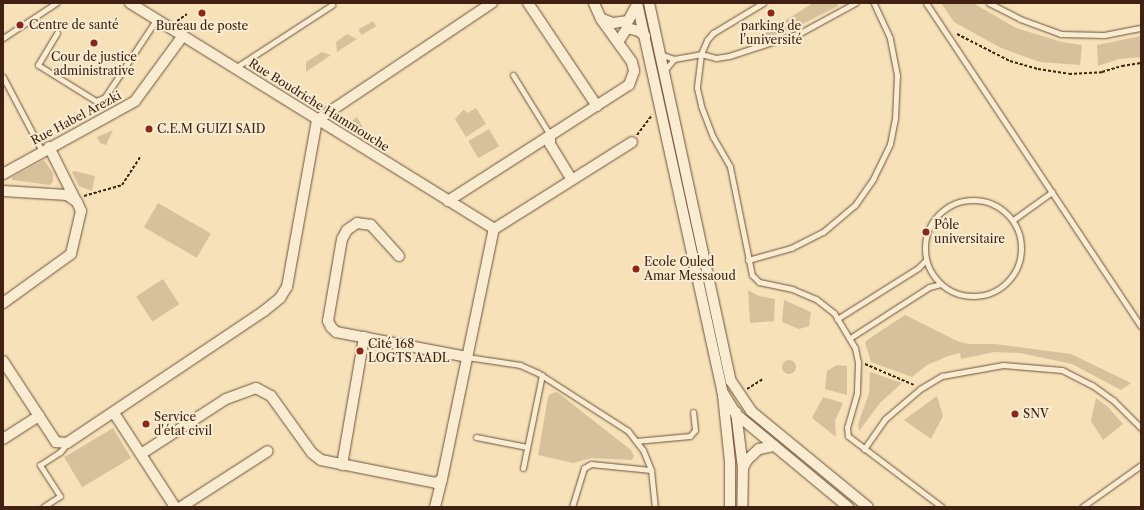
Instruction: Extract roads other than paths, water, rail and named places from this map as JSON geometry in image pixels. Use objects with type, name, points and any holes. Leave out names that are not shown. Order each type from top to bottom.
[{"type":"street","points":[[3,361],[56,442],[67,443],[114,413],[280,298],[287,287],[317,120],[492,3]]},
{"type":"street","points":[[528,3],[597,106]]},
{"type":"street","points":[[594,3],[601,19],[621,28],[639,31],[645,36]]},
{"type":"street","points":[[649,3],[731,381],[743,468],[742,507]]},
{"type":"street","points":[[448,201],[550,135],[625,89],[632,78],[632,62],[618,42],[621,28],[637,4]]},
{"type":"street","points":[[637,4],[722,391],[728,434],[730,507]]},
{"type":"street","name":"Rue Boudriche Hammouche","points":[[138,5],[156,20],[182,37],[235,68],[494,229]]},
{"type":"street","points":[[601,19],[621,28]]},
{"type":"street","points":[[618,42],[621,28]]},
{"type":"street","name":"Rue Habel Arezki","points":[[3,174],[45,149],[135,101],[182,37]]},
{"type":"street","points":[[550,135],[550,144],[572,180]]},
{"type":"street","points":[[435,504],[442,479],[494,229],[632,142]]},
{"type":"street","points":[[3,302],[71,254],[80,221],[76,200],[45,149]]},
{"type":"street","points":[[3,192],[67,195],[76,200]]},
{"type":"street","points":[[399,256],[371,226],[357,223],[347,230],[342,239],[328,321],[336,332],[467,358]]},
{"type":"street","points":[[342,465],[364,337]]},
{"type":"street","points":[[731,381],[751,410],[868,507]]},
{"type":"street","points":[[141,454],[226,399],[256,388],[271,396],[312,453],[321,460],[431,484],[442,479]]},
{"type":"street","points":[[722,391],[736,414],[848,507]]},
{"type":"street","points":[[736,414],[751,410]]},
{"type":"street","points":[[114,413],[175,507]]},
{"type":"street","points":[[728,434],[736,414]]},
{"type":"street","points":[[3,439],[39,416]]},
{"type":"street","points":[[743,468],[752,454],[759,449],[775,446]]},
{"type":"street","points":[[181,507],[268,451]]},
{"type":"street","points":[[431,484],[434,488],[435,504]]},
{"type":"lane","points":[[3,38],[56,3]]},
{"type":"lane","points":[[763,3],[713,33],[707,40],[701,54],[697,88],[700,106],[712,137],[730,167],[752,275],[759,282],[792,289],[816,299],[838,319],[850,338],[858,362],[857,393],[847,426],[848,436],[942,507]]},
{"type":"lane","points":[[660,54],[674,59],[701,54],[716,58],[729,56],[800,33],[855,3]]},
{"type":"lane","points":[[748,260],[791,248],[823,232],[855,205],[873,179],[890,144],[895,119],[897,75],[890,38],[874,3]]},
{"type":"lane","points":[[926,3],[1141,326]]},
{"type":"lane","points":[[989,3],[1020,20],[1061,34],[1104,35],[1141,28]]},
{"type":"lane","points":[[235,68],[332,5]]},
{"type":"lane","points":[[57,33],[38,65],[96,101],[105,97],[156,20]]},
{"type":"lane","points":[[664,72],[674,59]]},
{"type":"lane","points":[[513,75],[550,135]]},
{"type":"lane","points":[[3,76],[45,149]]},
{"type":"lane","points":[[1012,220],[1052,192]]},
{"type":"lane","points":[[971,200],[986,201],[999,207],[1012,220],[1022,241],[1022,254],[1012,278],[1002,287],[977,296],[952,291],[941,284],[926,260],[925,246],[931,226],[944,209],[957,202],[971,200]]},
{"type":"lane","points":[[838,319],[918,268],[926,260]]},
{"type":"lane","points":[[850,338],[930,287],[941,284]]},
{"type":"lane","points":[[467,358],[520,365],[542,375],[628,431],[643,450],[651,470],[655,507]]},
{"type":"lane","points":[[864,449],[884,419],[920,389],[942,376],[1003,365],[1062,370],[1092,386],[1113,400],[1141,428]]},
{"type":"lane","points":[[523,468],[542,375]]},
{"type":"lane","points":[[636,441],[690,436],[695,430],[693,412]]},
{"type":"lane","points":[[476,437],[528,447]]},
{"type":"lane","points":[[43,507],[60,496],[40,464],[60,452],[67,443]]},
{"type":"lane","points":[[572,507],[584,468],[591,464],[651,470]]},
{"type":"lane","points":[[1082,507],[1141,465]]},
{"type":"place","name":"Bureau de poste","points":[[202,13]]},
{"type":"place","name":"parking de l'université","points":[[771,13]]},
{"type":"place","name":"Centre de santé","points":[[20,25]]},
{"type":"place","name":"Cour de justice administrative","points":[[94,43]]},
{"type":"place","name":"C.E.M GUIZI SAID","points":[[149,129]]},
{"type":"place","name":"Pôle universitaire","points":[[926,232]]},
{"type":"place","name":"Ecole Ouled Amar Messaoud","points":[[636,269]]},
{"type":"place","name":"Cité 168 LOGTS AADL","points":[[360,351]]},
{"type":"place","name":"SNV","points":[[1015,414]]},
{"type":"place","name":"Service d'état civil","points":[[146,424]]}]
